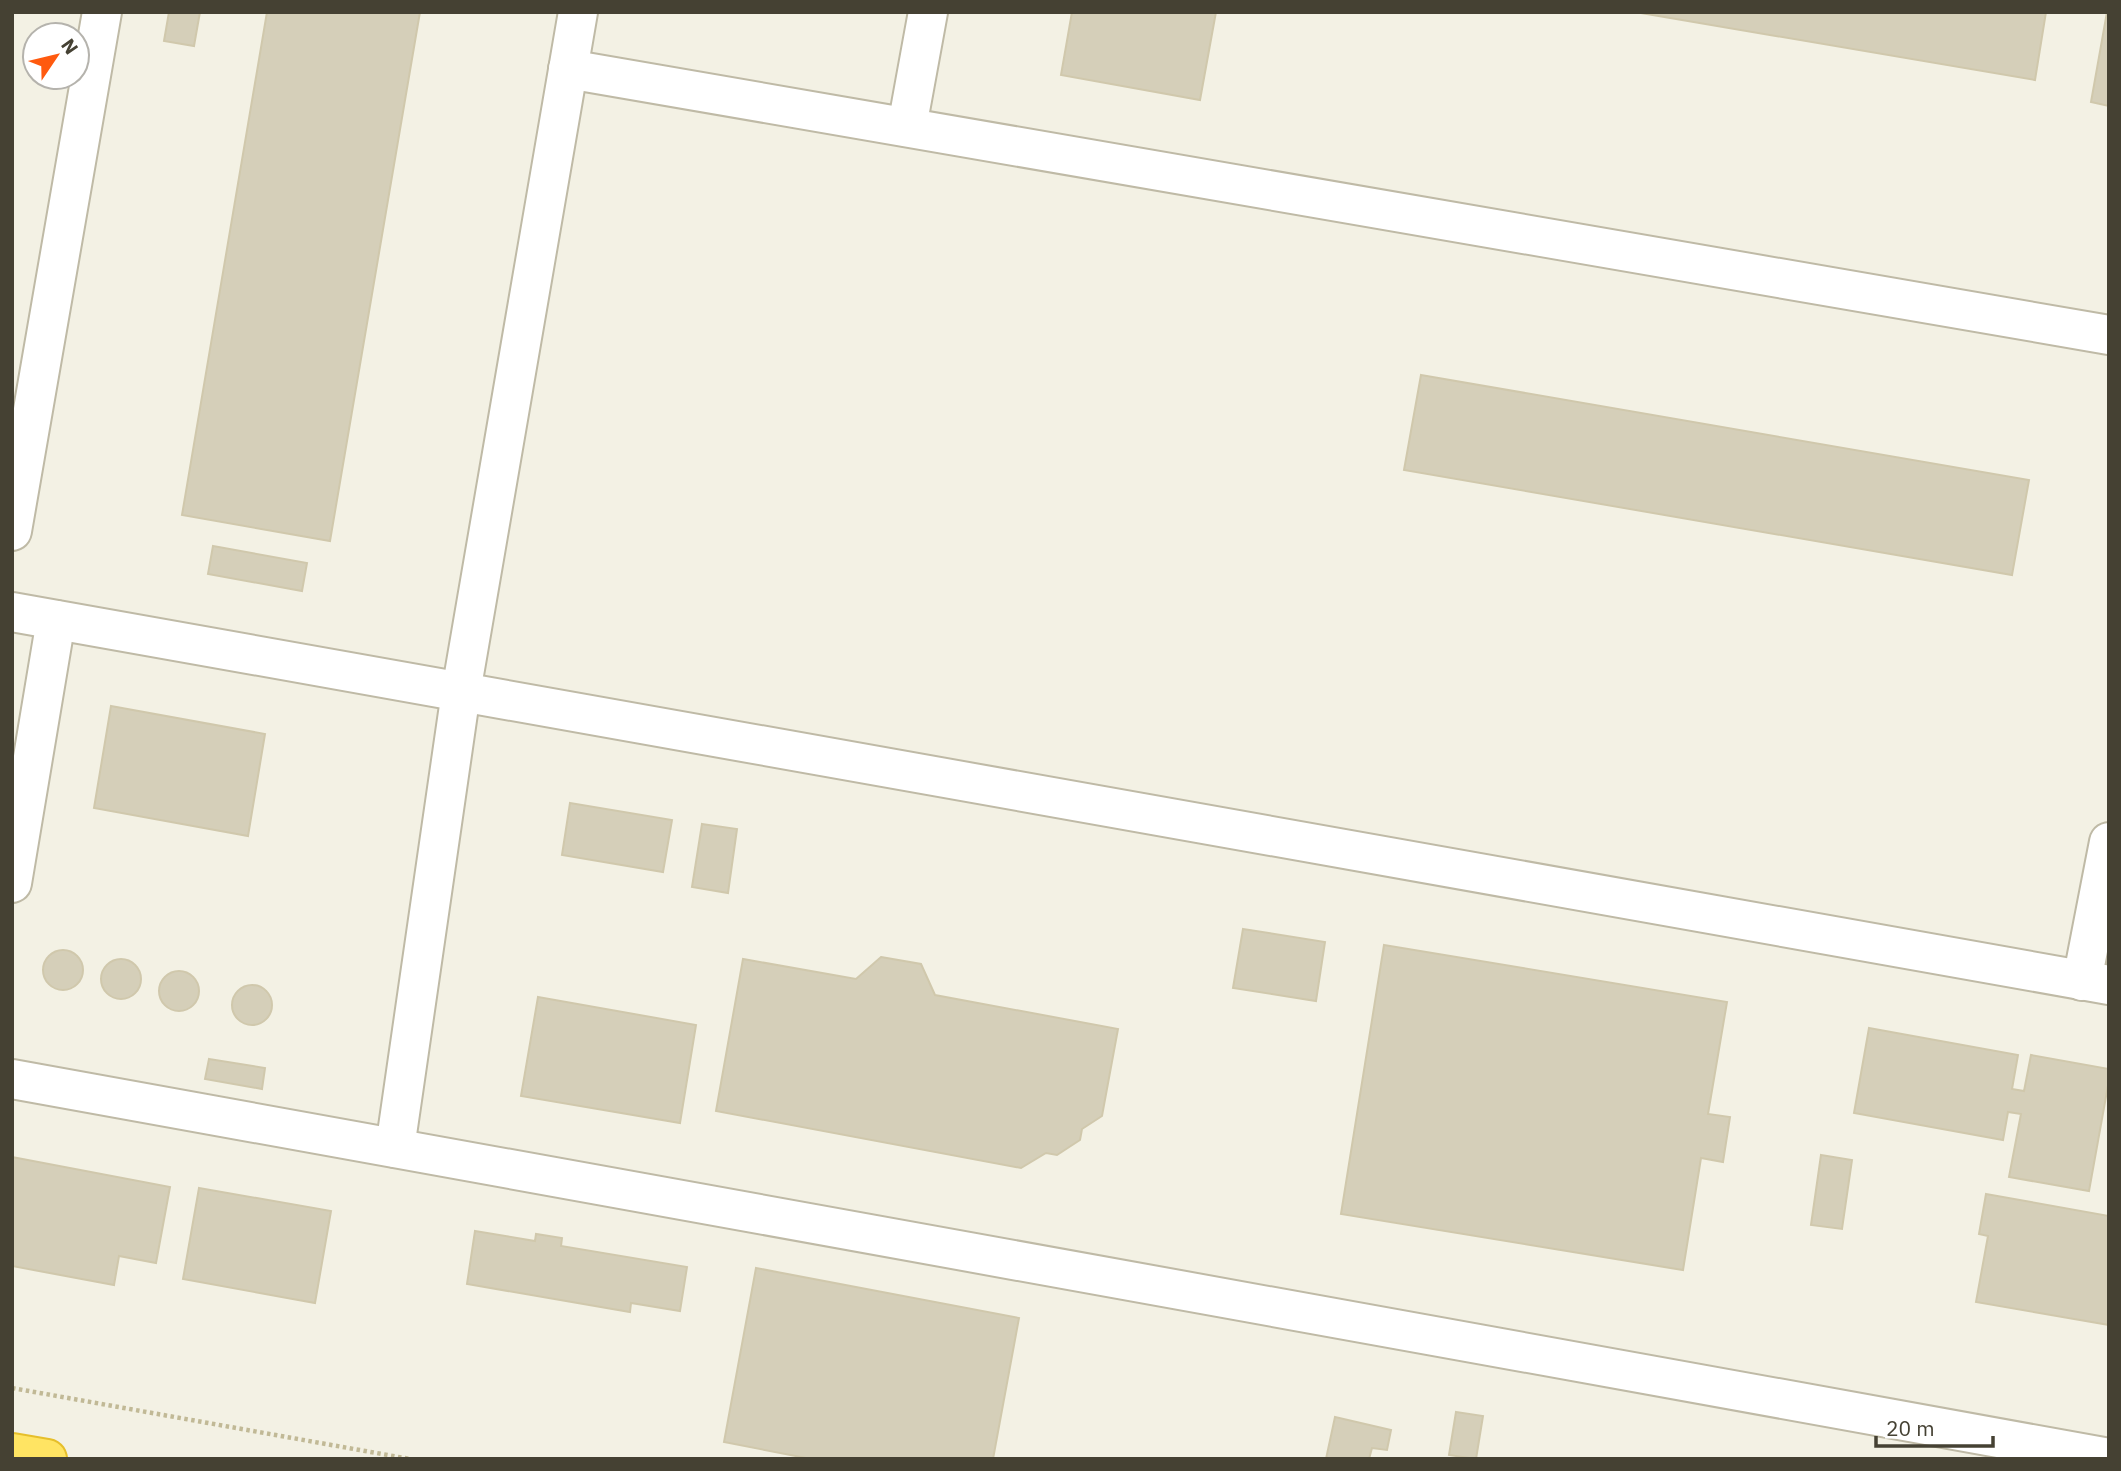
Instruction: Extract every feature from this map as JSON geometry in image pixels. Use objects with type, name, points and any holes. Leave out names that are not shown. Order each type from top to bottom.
[{"type":"highway","points":[[12,1452],[47,1459]]},
{"type":"lane","points":[[12,531],[102,12]]},
{"type":"lane","points":[[395,1148],[461,692],[578,12]]},
{"type":"lane","points":[[906,127],[928,12]]},
{"type":"lane","points":[[568,69],[2109,335]]},
{"type":"lane","points":[[12,612],[2095,983],[2109,842]]},
{"type":"lane","points":[[12,883],[55,620]]},
{"type":"lane","points":[[12,1079],[2109,1458]]},
{"type":"path","points":[[12,1388],[410,1459]]},
{"type":"building","points":[[169,12],[200,12],[194,46],[164,41]]},
{"type":"building","points":[[267,12],[420,12],[330,541],[182,515]]},
{"type":"building","points":[[1072,12],[1216,12],[1200,100],[1061,75]]},
{"type":"building","points":[[1635,12],[2046,12],[2035,80]]},
{"type":"building","points":[[2109,12],[2109,106],[2091,102]]},
{"type":"building","points":[[1421,375],[2029,480],[2012,575],[1404,470]]},
{"type":"building","points":[[213,546],[307,563],[302,591],[208,574]]},
{"type":"building","points":[[111,706],[265,734],[248,836],[94,808]]},
{"type":"building","points":[[570,803],[672,820],[663,872],[562,855]]},
{"type":"building","points":[[702,824],[737,829],[728,893],[692,887]]},
{"type":"building","points":[[1243,929],[1325,942],[1316,1001],[1233,988]]},
{"type":"building","points":[[1384,945],[1727,1002],[1708,1114],[1730,1117],[1723,1162],[1701,1158],[1683,1270],[1341,1214]]},
{"type":"building","points":[[63,950],[77,956],[83,970],[77,984],[63,990],[49,984],[43,970],[49,956]]},
{"type":"building","points":[[881,957],[921,964],[935,995],[1118,1029],[1102,1116],[1082,1129],[1080,1140],[1057,1155],[1046,1153],[1021,1168],[716,1111],[743,959],[856,979]]},
{"type":"building","points":[[121,959],[135,965],[141,979],[135,993],[121,999],[107,993],[101,979],[107,965]]},
{"type":"building","points":[[179,971],[193,977],[199,991],[193,1005],[179,1011],[165,1005],[159,991],[165,977]]},
{"type":"building","points":[[252,985],[266,991],[272,1005],[266,1019],[252,1025],[238,1019],[232,1005],[238,991]]},
{"type":"building","points":[[538,997],[696,1025],[680,1123],[521,1096]]},
{"type":"building","points":[[1869,1028],[2018,1055],[2012,1089],[2024,1091],[2031,1055],[2109,1069],[2089,1191],[2009,1177],[2021,1114],[2008,1112],[2003,1140],[1854,1113]]},
{"type":"building","points":[[209,1059],[265,1068],[262,1089],[205,1079]]},
{"type":"building","points":[[1821,1155],[1852,1160],[1842,1229],[1811,1225]]},
{"type":"building","points":[[12,1157],[170,1187],[156,1263],[119,1256],[114,1285],[12,1266]]},
{"type":"building","points":[[199,1188],[331,1211],[315,1303],[183,1279]]},
{"type":"building","points":[[1986,1194],[2109,1216],[2109,1325],[1976,1302],[1988,1236],[1979,1234]]},
{"type":"building","points":[[475,1231],[535,1241],[536,1234],[562,1238],[561,1246],[687,1267],[680,1311],[631,1303],[630,1312],[467,1284]]},
{"type":"building","points":[[756,1268],[1019,1318],[993,1459],[811,1459],[724,1442]]},
{"type":"building","points":[[1456,1412],[1483,1416],[1476,1459],[1449,1455]]},
{"type":"building","points":[[1335,1417],[1391,1430],[1387,1450],[1372,1448],[1369,1459],[1326,1459]]}]
